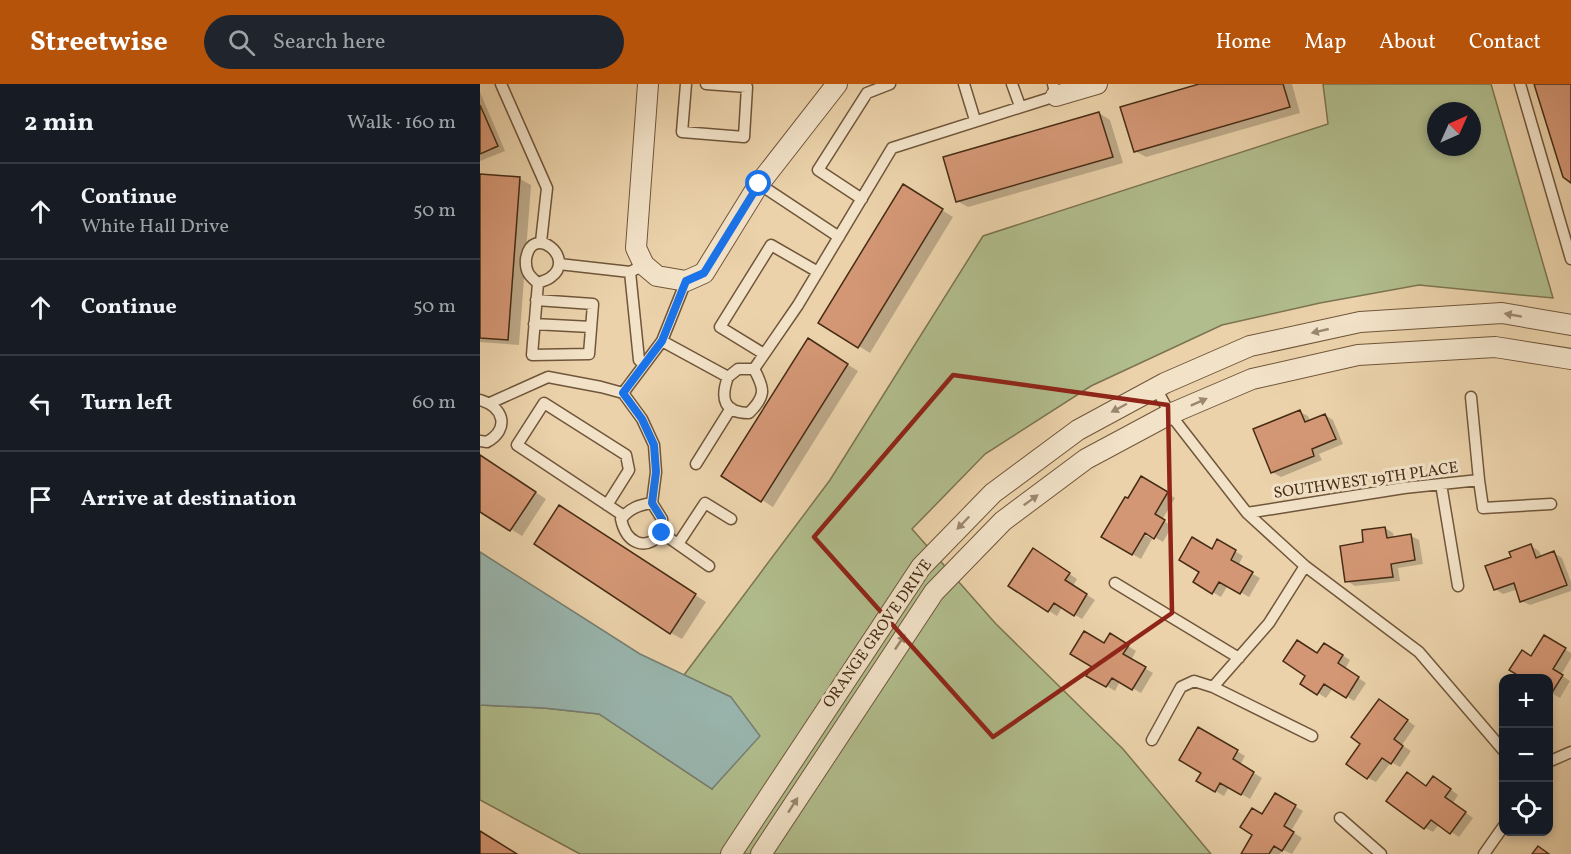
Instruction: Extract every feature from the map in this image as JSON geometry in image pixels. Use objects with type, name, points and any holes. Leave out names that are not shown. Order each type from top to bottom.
[{"type":"street","points":[[648,84],[636,248],[637,269],[657,276],[686,281],[704,273],[759,184],[837,84]]},
{"type":"street","points":[[1054,90],[1097,84]]},
{"type":"street","name":"ORANGE GROVE DRIVE","points":[[731,854],[921,567],[993,493],[1078,430],[1156,388],[1250,346],[1360,322],[1502,313],[1571,325]]},
{"type":"street","name":"ORANGE GROVE DRIVE","points":[[761,854],[934,592],[1003,521],[1086,459],[1170,414],[1252,379],[1358,355],[1495,346],[1571,359]]},
{"type":"lane","points":[[501,84],[547,188],[541,242]]},
{"type":"lane","points":[[686,84],[682,132],[744,137],[747,87],[706,84]]},
{"type":"lane","points":[[862,199],[818,170],[867,93],[890,84]]},
{"type":"lane","points":[[964,84],[975,120]]},
{"type":"lane","points":[[1012,84],[1020,106]]},
{"type":"lane","points":[[1520,84],[1571,259]]},
{"type":"lane","points":[[754,369],[818,272],[892,148],[1020,106],[1054,90]]},
{"type":"lane","points":[[759,184],[839,237]]},
{"type":"lane","points":[[541,242],[550,245],[557,253],[559,264],[551,278],[538,283],[529,276],[525,266],[532,246],[541,242]]},
{"type":"lane","points":[[764,354],[720,327],[771,245],[818,272]]},
{"type":"lane","points":[[559,264],[637,269],[639,360],[644,365]]},
{"type":"lane","points":[[623,393],[662,341],[686,281]]},
{"type":"lane","points":[[536,300],[593,304],[588,354],[532,355],[536,300],[538,283]]},
{"type":"lane","points":[[534,324],[591,327]]},
{"type":"lane","points":[[662,341],[728,377]]},
{"type":"lane","points":[[738,369],[754,369],[763,392],[758,404],[749,412],[737,413],[726,404],[723,391],[728,377],[738,369]]},
{"type":"lane","points":[[485,402],[548,377],[623,393],[642,419],[654,445],[656,472],[652,503],[662,519],[662,533],[655,541],[645,544],[632,540],[623,528],[621,519],[628,511],[640,504],[652,503]]},
{"type":"lane","points":[[1156,388],[1170,414],[1247,513],[1305,566],[1419,652],[1499,745]]},
{"type":"lane","name":"SOUTHWEST 19TH PLACE","points":[[1247,513],[1404,488],[1479,480],[1471,397]]},
{"type":"lane","points":[[480,441],[487,442],[497,437],[502,427],[500,413],[485,402]]},
{"type":"lane","points":[[517,446],[544,403],[626,455],[628,470],[607,505]]},
{"type":"lane","points":[[696,464],[731,408]]},
{"type":"lane","points":[[497,437],[517,446],[624,516]]},
{"type":"lane","points":[[1479,480],[1483,508],[1551,504]]},
{"type":"lane","points":[[1441,484],[1458,586]]},
{"type":"lane","points":[[678,544],[705,503],[731,519]]},
{"type":"lane","points":[[662,533],[709,566]]},
{"type":"lane","points":[[1213,687],[1269,623],[1305,566]]},
{"type":"lane","points":[[1115,583],[1239,658]]},
{"type":"lane","points":[[1152,740],[1181,687],[1194,681],[1213,687],[1312,736]]},
{"type":"lane","points":[[1553,760],[1571,752]]},
{"type":"lane","points":[[1340,818],[1381,854]]},
{"type":"lane","points":[[1484,854],[1499,833]]},
{"type":"highlighted area","points":[[953,375],[1168,405],[1172,613],[993,737],[814,537]]},
{"type":"green space","points":[[1323,84],[1491,84],[1553,298],[1419,285],[1320,303],[1222,325],[1091,386],[985,454],[912,529],[996,624],[1123,749],[1211,854],[580,854],[480,800],[480,705],[544,708],[599,714],[712,789],[731,697],[684,675],[830,480],[983,236],[1328,124]]},
{"type":"water","points":[[480,552],[640,654],[731,697],[760,736],[712,789],[599,714],[544,708],[480,705]]},
{"type":"building","points":[[1199,84],[1283,84],[1290,107],[1134,152],[1120,107]]},
{"type":"building","points":[[1534,84],[1571,84],[1571,183],[1563,177]]},
{"type":"building","points":[[480,105],[498,146],[480,154]]},
{"type":"building","points":[[1099,112],[1113,157],[956,202],[943,157]]},
{"type":"building","points":[[480,174],[520,177],[508,340],[480,338]]},
{"type":"building","points":[[903,184],[943,209],[858,348],[818,323]]},
{"type":"building","points":[[808,338],[848,364],[761,502],[721,476]]},
{"type":"building","points":[[1300,410],[1305,422],[1325,414],[1336,439],[1312,449],[1314,456],[1271,473],[1253,429]]},
{"type":"building","points":[[480,455],[536,492],[510,531],[480,512]]},
{"type":"building","points":[[1141,476],[1168,492],[1155,514],[1165,520],[1154,539],[1145,533],[1132,555],[1101,537],[1125,497],[1128,498]]},
{"type":"building","points":[[559,505],[696,594],[670,634],[534,544]]},
{"type":"building","points":[[1385,527],[1387,538],[1411,534],[1415,560],[1391,564],[1393,577],[1345,582],[1340,546],[1363,542],[1362,530]]},
{"type":"building","points":[[1192,537],[1212,549],[1217,539],[1236,550],[1231,560],[1253,572],[1240,594],[1219,582],[1212,594],[1193,582],[1199,572],[1179,560]]},
{"type":"building","points":[[1531,544],[1536,558],[1554,551],[1567,585],[1520,602],[1514,583],[1494,590],[1485,566],[1511,557],[1509,552]]},
{"type":"building","points":[[1033,548],[1070,573],[1065,580],[1087,594],[1074,616],[1054,603],[1048,612],[1008,586]]},
{"type":"building","points":[[1084,631],[1104,643],[1110,633],[1129,645],[1123,654],[1146,667],[1132,690],[1112,678],[1106,687],[1086,676],[1092,667],[1070,654]]},
{"type":"building","points":[[1544,635],[1566,648],[1553,669],[1563,675],[1553,691],[1553,674],[1516,674],[1509,670],[1522,650],[1531,656]]},
{"type":"building","points":[[1297,640],[1317,653],[1324,643],[1343,655],[1338,663],[1359,677],[1346,698],[1324,684],[1317,695],[1300,684],[1305,676],[1283,661]]},
{"type":"building","points":[[1379,699],[1408,720],[1394,739],[1403,746],[1391,764],[1382,758],[1367,779],[1346,764],[1360,744],[1351,737]]},
{"type":"building","points":[[1198,727],[1238,750],[1233,759],[1254,772],[1241,795],[1220,783],[1215,792],[1196,781],[1201,773],[1179,760]]},
{"type":"building","points":[[1407,772],[1426,786],[1433,776],[1451,789],[1445,797],[1466,812],[1450,834],[1431,820],[1424,829],[1386,801]]},
{"type":"building","points":[[1275,793],[1296,805],[1284,826],[1294,832],[1282,851],[1274,846],[1269,854],[1241,854],[1252,835],[1240,827],[1252,808],[1262,814]]},
{"type":"building","points":[[480,831],[517,854],[480,854]]},
{"type":"building","points":[[1538,846],[1549,854],[1532,854]]},
{"type":"route","points":[[662,533],[662,519],[652,503],[656,472],[654,445],[642,419],[623,393],[662,341],[686,281],[704,273],[759,184]]}]
